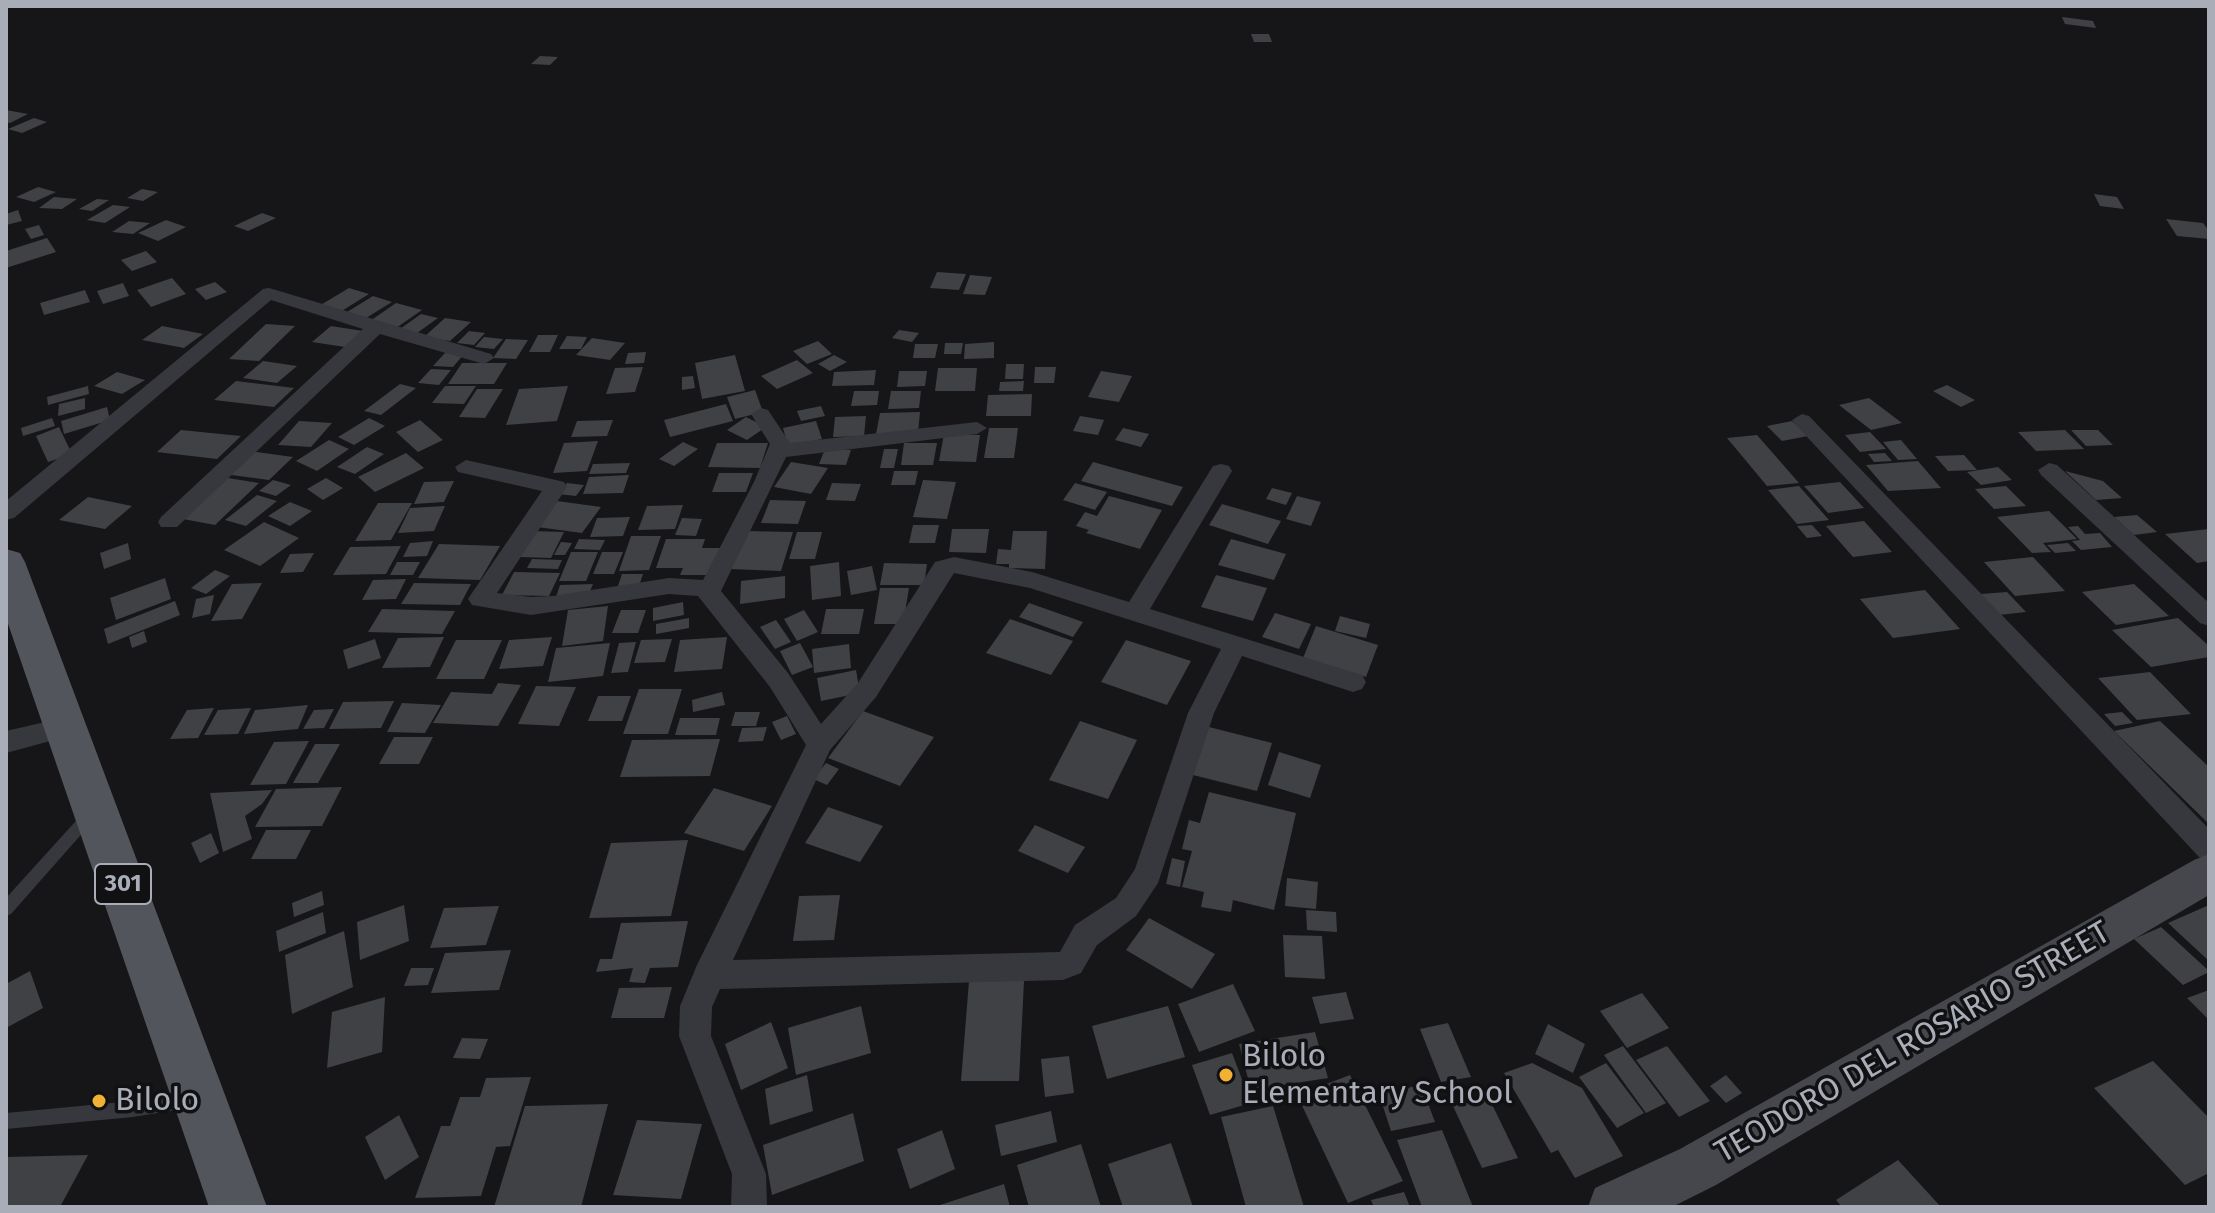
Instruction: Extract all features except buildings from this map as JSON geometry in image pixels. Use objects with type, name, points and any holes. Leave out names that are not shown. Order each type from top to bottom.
[{"type":"main road","name":"301","points":[[6,562],[238,1207]]},
{"type":"main road","name":"TEODORO DEL ROSARIO STREET","points":[[1614,1207],[1698,1167],[2209,873]]},
{"type":"street","points":[[6,513],[269,293],[484,358]]},
{"type":"street","points":[[169,522],[376,327]]},
{"type":"street","points":[[708,593],[777,451],[778,438],[761,414]]},
{"type":"street","points":[[1802,420],[2209,848]]},
{"type":"street","points":[[777,451],[977,428]]},
{"type":"street","points":[[466,467],[556,487],[480,599],[542,606],[669,586],[696,586],[708,593],[779,680],[820,744]]},
{"type":"street","points":[[2049,470],[2209,617]]},
{"type":"street","points":[[1135,613],[1221,471]]},
{"type":"street","points":[[749,1207],[749,1174],[695,1036],[696,1006],[708,975],[820,744],[862,698],[945,567],[981,569],[1032,580],[1353,682]]},
{"type":"street","points":[[708,975],[1063,966],[1070,963],[1086,935],[1126,907],[1148,874],[1201,713],[1235,645]]},
{"type":"street","points":[[6,742],[67,727]]},
{"type":"lane","points":[[6,909],[96,807]]},
{"type":"lane","points":[[6,1121],[133,1109],[199,1098]]},
{"type":"place","name":"Bilolo Elementary School","points":[[1226,1075]]},
{"type":"place","name":"Bilolo","points":[[99,1101]]}]
